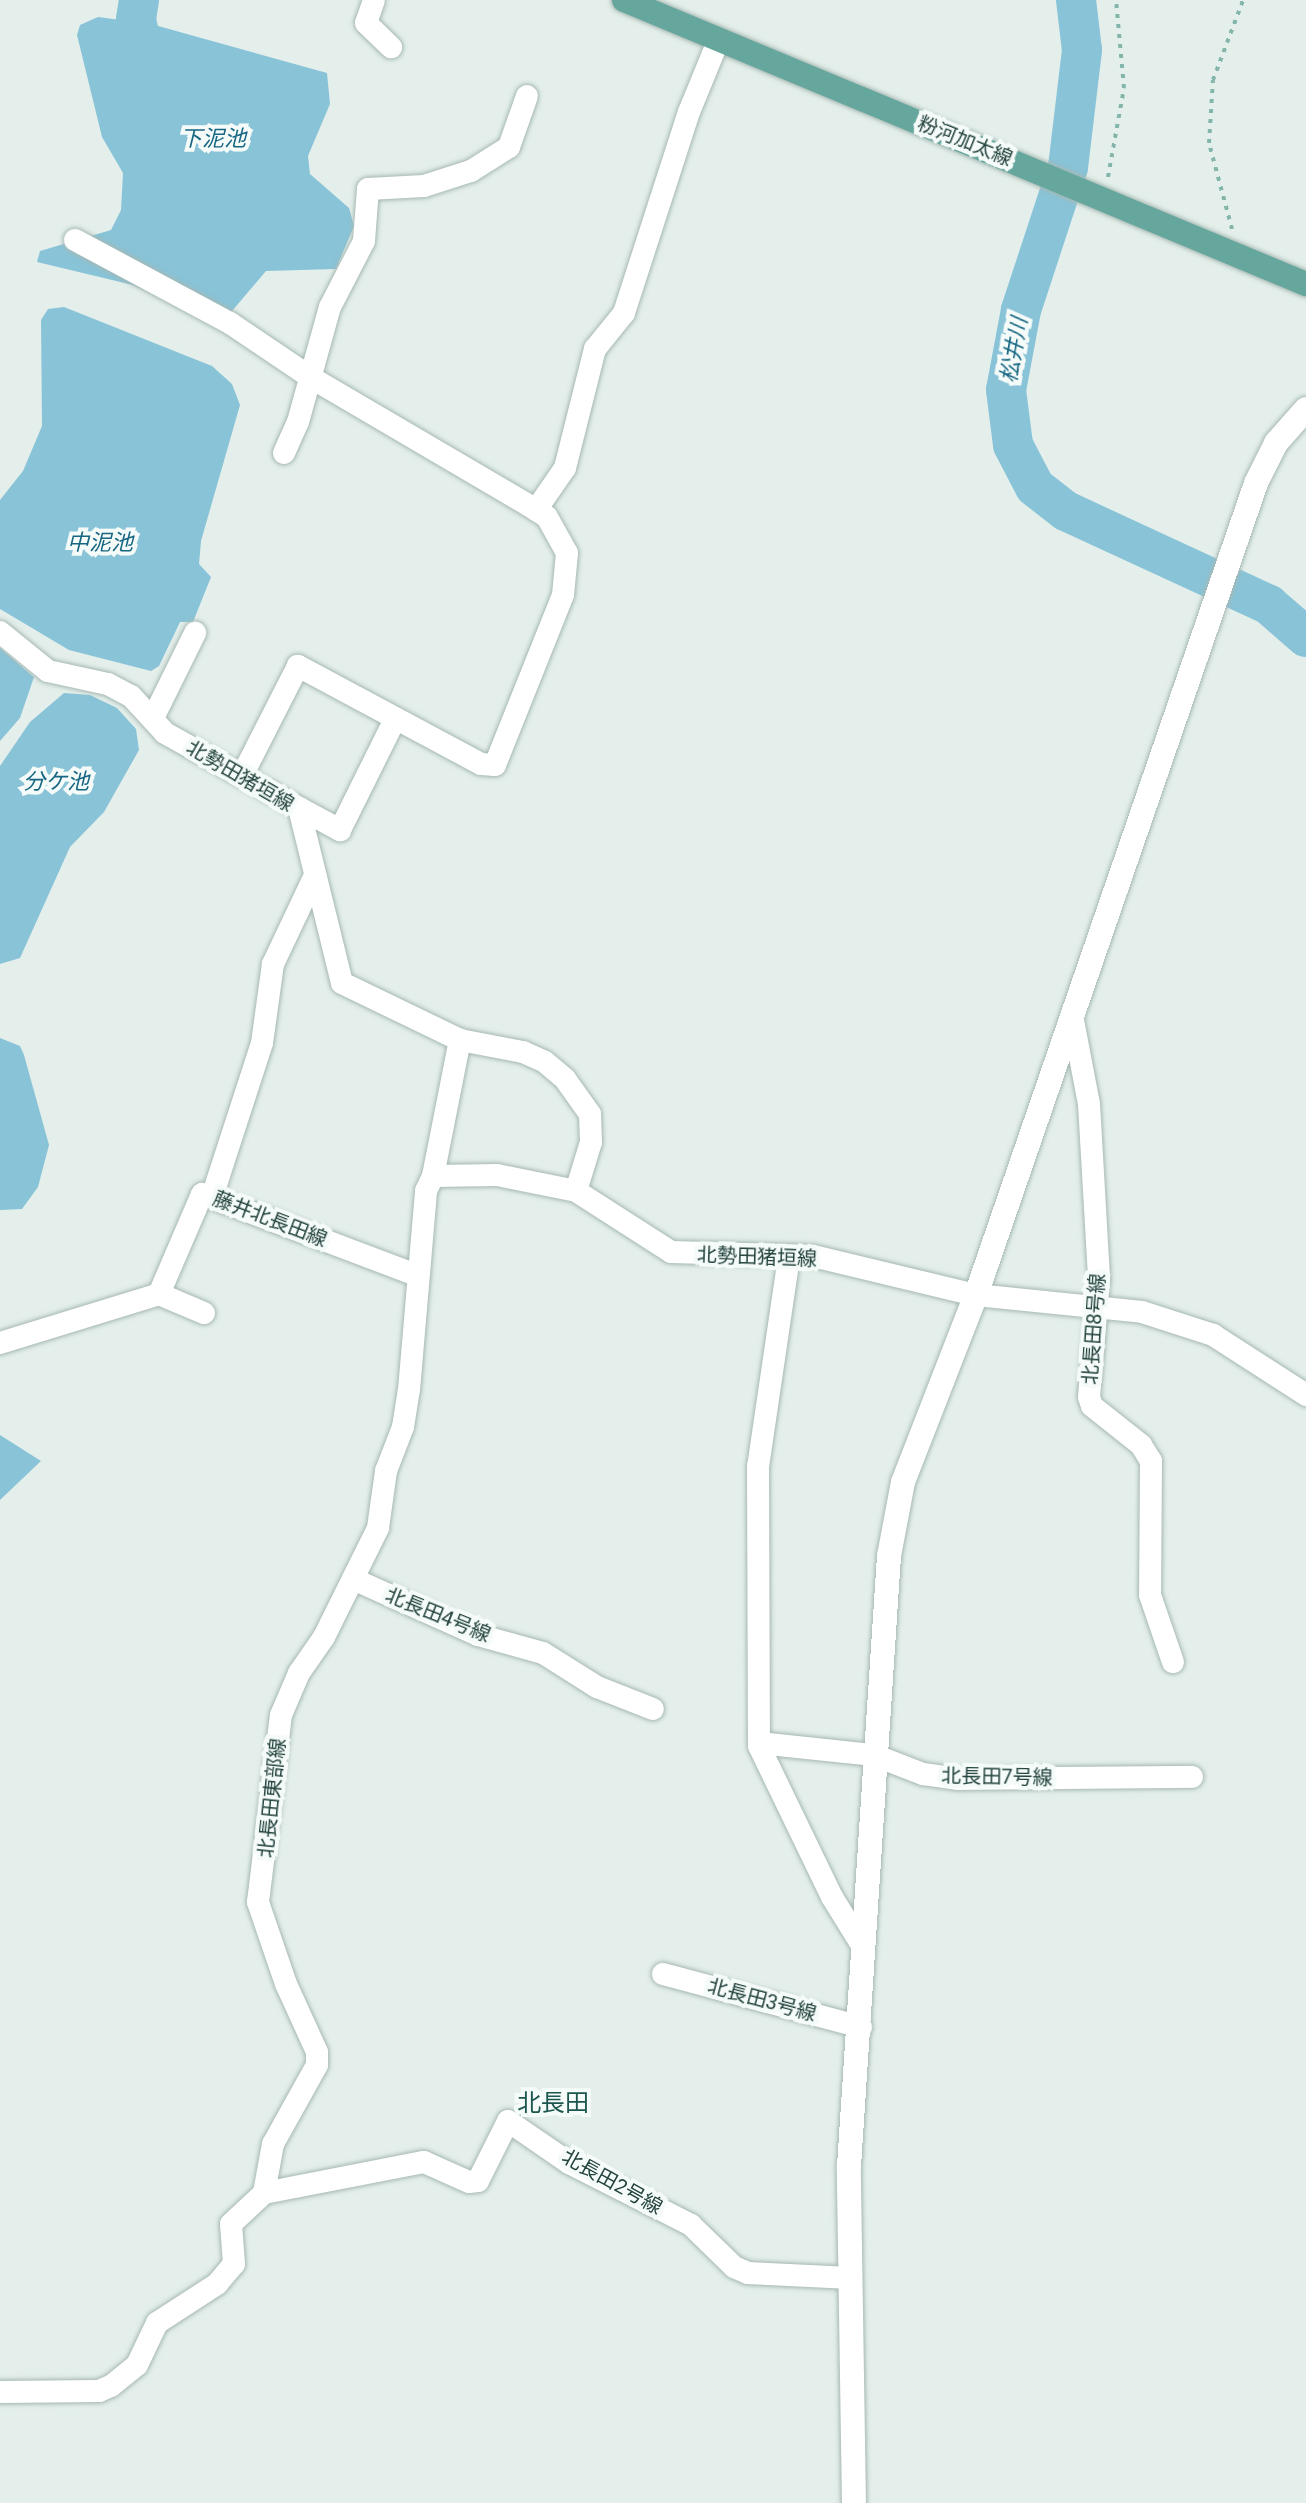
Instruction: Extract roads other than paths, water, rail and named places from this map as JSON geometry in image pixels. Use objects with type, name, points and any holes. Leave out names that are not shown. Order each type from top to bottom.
[{"type":"main road","name":"粉河加太線","points":[[624,0],[1306,284]]},
{"type":"street","points":[[374,0],[366,23],[391,47]]},
{"type":"street","points":[[536,510],[565,468],[595,349],[624,313],[689,112],[719,39]]},
{"type":"street","points":[[284,453],[330,307],[364,241],[368,189],[424,186],[471,171],[509,147],[527,96]]},
{"type":"street","points":[[75,240],[230,323],[310,377],[536,510],[560,535],[567,553],[567,577],[495,765],[481,764],[395,719],[380,706],[298,666],[242,776]]},
{"type":"street","points":[[854,2503],[849,2166],[861,2027],[874,1755],[889,1556],[903,1482],[976,1295],[1232,562],[1256,483],[1276,443],[1306,409]]},
{"type":"street","name":"北勢田猪垣線","points":[[0,632],[48,671],[108,684],[154,716],[165,733],[299,808],[342,983],[460,1040],[523,1052],[545,1062],[579,1095],[590,1114],[591,1142],[576,1191],[671,1252],[813,1256],[976,1295],[1142,1312],[1213,1335],[1306,1395]]},
{"type":"street","points":[[154,716],[195,633]]},
{"type":"street","points":[[299,808],[340,830],[395,719]]},
{"type":"street","points":[[212,1197],[262,1043],[273,964],[315,875]]},
{"type":"street","name":"北長田8号線","points":[[1072,1015],[1089,1104],[1097,1307],[1089,1397],[1151,1461],[1150,1595],[1173,1662]]},
{"type":"street","name":"北長田東部線","points":[[264,2193],[273,2144],[317,2065],[317,2052],[286,1984],[258,1902],[281,1715],[299,1673],[353,1579],[378,1528],[386,1471],[403,1427],[426,1191],[433,1176],[460,1040]]},
{"type":"street","points":[[433,1176],[497,1175],[576,1191]]},
{"type":"street","name":"藤井北長田線","points":[[159,1294],[202,1194],[416,1275]]},
{"type":"street","points":[[789,1257],[758,1466],[759,1743],[832,1897],[863,1947]]},
{"type":"street","points":[[0,1343],[159,1294],[204,1313]]},
{"type":"street","name":"北長田4号線","points":[[353,1579],[478,1635],[543,1653],[597,1687],[653,1709]]},
{"type":"street","name":"北長田7号線","points":[[759,1743],[874,1755],[923,1774],[958,1779],[1192,1777]]},
{"type":"street","name":"北長田3号線","points":[[663,1974],[861,2027]]},
{"type":"street","name":"北長田2号線","points":[[264,2193],[424,2162],[469,2182],[478,2181],[501,2126],[517,2122],[569,2163],[691,2225],[734,2267],[748,2273],[850,2278]]},
{"type":"street","points":[[0,2392],[99,2391],[111,2386],[137,2365],[157,2323],[225,2277],[234,2264],[231,2224],[264,2193]]},
{"type":"water","name":"下泥池","points":[[98,17],[151,24],[327,73],[330,104],[308,156],[310,174],[349,208],[354,226],[336,269],[266,271],[221,324],[133,285],[37,262],[40,251],[111,230],[121,210],[123,173],[102,137],[77,35],[80,25]]},
{"type":"water","name":"中泥池","points":[[64,307],[212,366],[232,384],[240,405],[201,541],[199,564],[211,577],[193,622],[180,622],[159,666],[151,671],[69,650],[0,609],[0,500],[23,471],[42,426],[41,320],[48,309]]},
{"type":"water","points":[[0,648],[34,677],[20,718],[0,741]]},
{"type":"water","name":"分ケ池","points":[[64,693],[90,695],[117,708],[136,729],[139,750],[104,812],[70,847],[20,958],[0,964],[0,766],[30,722]]},
{"type":"water","points":[[0,1038],[20,1046],[49,1145],[38,1187],[22,1209],[0,1210]]},
{"type":"water","points":[[0,1435],[41,1461],[0,1500]]},
{"type":"waterway","points":[[139,0],[136,20],[144,56],[157,72]]},
{"type":"waterway","name":"松井川","points":[[1076,0],[1082,50],[1068,167],[1021,310],[1006,390],[1013,445],[1035,487],[1066,511],[1269,605],[1306,637]]},
{"type":"district","name":"北長田","points":[[553,2104]]}]
